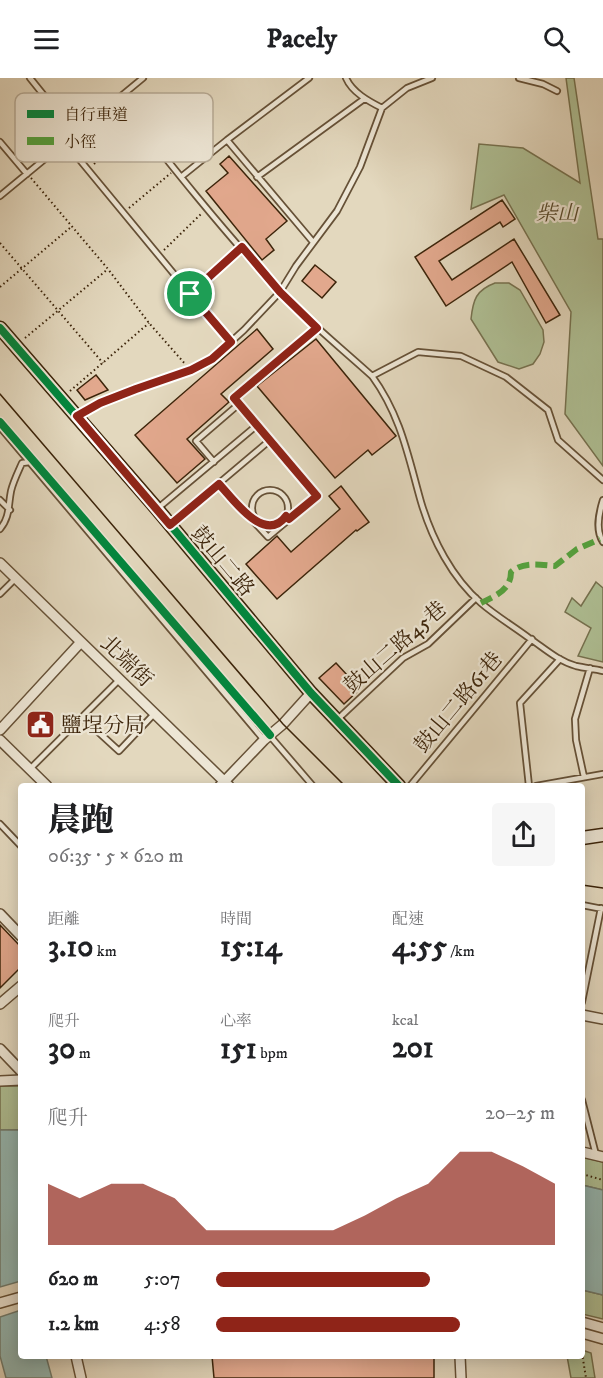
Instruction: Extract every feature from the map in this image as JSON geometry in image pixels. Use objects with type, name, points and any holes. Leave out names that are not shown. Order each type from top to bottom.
[{"type":"street","name":"鼓山二路","points":[[0,328],[157,509],[311,693],[396,783]]},
{"type":"street","name":"北端街","points":[[0,563],[224,783]]},
{"type":"street","points":[[0,730],[81,642]]},
{"type":"street","points":[[226,783],[311,693]]},
{"type":"street","points":[[0,740],[44,783]]},
{"type":"street","points":[[585,838],[603,835]]},
{"type":"street","points":[[0,914],[18,933]]},
{"type":"street","points":[[0,1004],[18,989]]},
{"type":"street","points":[[585,1016],[603,1019]]},
{"type":"street","points":[[0,1049],[18,1068]]},
{"type":"street","points":[[0,1081],[18,1080]]},
{"type":"street","points":[[0,1303],[18,1298]]},
{"type":"street","points":[[585,1323],[603,1328]]},
{"type":"street","points":[[585,1335],[603,1340]]},
{"type":"street","points":[[77,1359],[81,1378]]},
{"type":"street","points":[[460,1359],[461,1378]]},
{"type":"lane","points":[[30,78],[42,93]]},
{"type":"lane","points":[[124,93],[143,78]]},
{"type":"lane","points":[[213,151],[309,78]]},
{"type":"lane","points":[[346,78],[364,99],[381,108]]},
{"type":"lane","points":[[77,416],[100,403],[191,370],[212,359],[261,314],[280,292],[337,211],[360,167],[381,108],[407,88],[432,78]]},
{"type":"lane","points":[[519,78],[543,84],[557,91]]},
{"type":"lane","points":[[258,177],[364,99]]},
{"type":"lane","points":[[227,140],[313,242]]},
{"type":"lane","points":[[0,142],[15,160]]},
{"type":"lane","points":[[17,162],[27,174]]},
{"type":"lane","points":[[0,196],[41,162]]},
{"type":"lane","points":[[81,162],[207,314]]},
{"type":"lane","points":[[169,162],[280,292],[372,376],[395,414],[410,456],[422,504],[440,549],[457,577],[476,598],[560,659],[576,666],[603,671]]},
{"type":"lane","points":[[181,177],[200,162]]},
{"type":"lane","points":[[249,517],[272,526],[277,525],[317,496],[255,426],[234,398],[317,328]]},
{"type":"lane","points":[[372,376],[418,352],[461,356],[506,377],[548,410],[558,440],[603,480]]},
{"type":"lane","points":[[214,462],[196,441],[238,404]]},
{"type":"lane","points":[[157,509],[255,426]]},
{"type":"lane","points":[[0,427],[267,737],[310,783]]},
{"type":"lane","points":[[170,525],[269,441]]},
{"type":"lane","points":[[0,529],[10,510],[11,491],[22,463],[30,462]]},
{"type":"lane","points":[[219,484],[261,531],[268,537],[287,518],[287,504],[281,494],[270,490],[264,491],[255,499],[252,510],[261,531]]},
{"type":"lane","points":[[0,500],[10,510]]},
{"type":"lane","points":[[602,540],[599,514],[603,500]]},
{"type":"lane","points":[[0,594],[16,578]]},
{"type":"lane","name":"鼓山二路45巷","points":[[336,721],[402,658],[428,644],[476,598]]},
{"type":"lane","name":"鼓山二路61巷","points":[[412,783],[532,639]]},
{"type":"lane","points":[[529,783],[520,703],[560,659]]},
{"type":"lane","points":[[584,777],[576,740],[575,719],[590,668]]},
{"type":"lane","points":[[30,769],[120,679]]},
{"type":"lane","points":[[83,718],[119,751],[155,713]]},
{"type":"lane","points":[[552,783],[603,774]]},
{"type":"lane","points":[[0,824],[18,843]]},
{"type":"lane","points":[[585,906],[602,909],[585,988]]},
{"type":"lane","points":[[585,1110],[599,1156]]},
{"type":"path","points":[[87,169],[95,162]]},
{"type":"path","points":[[123,213],[175,170]]},
{"type":"path","points":[[27,174],[108,268],[149,323],[191,370]]},
{"type":"path","points":[[159,255],[208,208]]},
{"type":"path","points":[[0,287],[72,227]]},
{"type":"path","points":[[0,243],[103,363]]},
{"type":"path","points":[[190,294],[242,247]]},
{"type":"path","points":[[16,346],[108,268]]},
{"type":"path","points":[[207,314],[231,342]]},
{"type":"path","points":[[61,398],[149,323]]},
{"type":"path","points":[[585,1175],[603,1180]]},
{"type":"path","points":[[583,1359],[586,1378]]},
{"type":"green space","name":"柴山","points":[[566,78],[574,78],[598,239],[603,239],[603,466],[565,414],[571,312],[504,195],[471,209],[479,144],[523,148],[580,183]]},
{"type":"green space","points":[[495,283],[509,283],[520,290],[543,330],[544,342],[533,364],[519,369],[498,362],[471,319],[477,296]]},
{"type":"green space","points":[[596,582],[603,588],[603,662],[578,656],[591,628],[565,612],[572,598],[581,606]]},
{"type":"green space","points":[[0,1086],[18,1086],[18,1130],[0,1130]]},
{"type":"green space","points":[[585,1158],[603,1162],[603,1190],[585,1186]]},
{"type":"green space","points":[[585,1291],[603,1295],[603,1319],[585,1315]]},
{"type":"green space","points":[[585,1351],[591,1353],[595,1378],[571,1378],[568,1359],[585,1359]]},
{"type":"water","points":[[0,1130],[18,1130],[18,1282],[0,1287]]},
{"type":"water","points":[[585,1186],[603,1190],[603,1295],[585,1291]]},
{"type":"water","points":[[18,1311],[18,1359],[47,1359],[52,1378],[6,1378],[0,1356],[0,1317]]},
{"type":"building","points":[[229,156],[287,221],[266,239],[274,250],[262,260],[206,191],[228,173],[220,164]]},
{"type":"building","points":[[502,200],[515,219],[503,227],[500,222],[439,261],[452,280],[514,239],[560,315],[546,323],[512,262],[446,306],[415,257]]},
{"type":"building","points":[[315,265],[336,282],[322,298],[302,281]]},
{"type":"building","points":[[257,329],[273,349],[221,394],[229,402],[187,439],[205,459],[177,483],[135,435]]},
{"type":"building","points":[[316,339],[396,436],[372,455],[368,450],[335,478],[257,386]]},
{"type":"building","points":[[96,375],[108,390],[85,400],[77,390]]},
{"type":"building","points":[[341,486],[369,522],[356,530],[277,599],[246,564],[277,536],[291,552],[340,509],[329,496]]},
{"type":"building","points":[[336,663],[360,689],[344,704],[319,678]]},
{"type":"building","points":[[0,925],[18,944],[18,970],[0,988]]},
{"type":"building","points":[[212,1359],[434,1359],[434,1378],[214,1378]]},
{"type":"tram line","points":[[0,394],[283,724],[342,783]]},
{"type":"tram line","points":[[585,885],[603,888]]},
{"type":"marked path","points":[[481,603],[505,588],[511,572],[521,566],[532,564],[555,566],[577,549],[600,539]]},
{"type":"cycle path","points":[[0,328],[157,509],[311,693],[396,783]]},
{"type":"cycle path","points":[[0,422],[270,735]]},
{"type":"place","name":"鹽埕分局","points":[[40,725]]},
{"type":"route","points":[[242,247],[280,292],[317,328],[234,398],[255,426],[317,496],[289,519],[286,516],[277,525],[266,526],[249,517],[219,484],[170,525],[77,416],[100,403],[191,370],[212,359],[231,342],[190,294],[242,247]]}]
